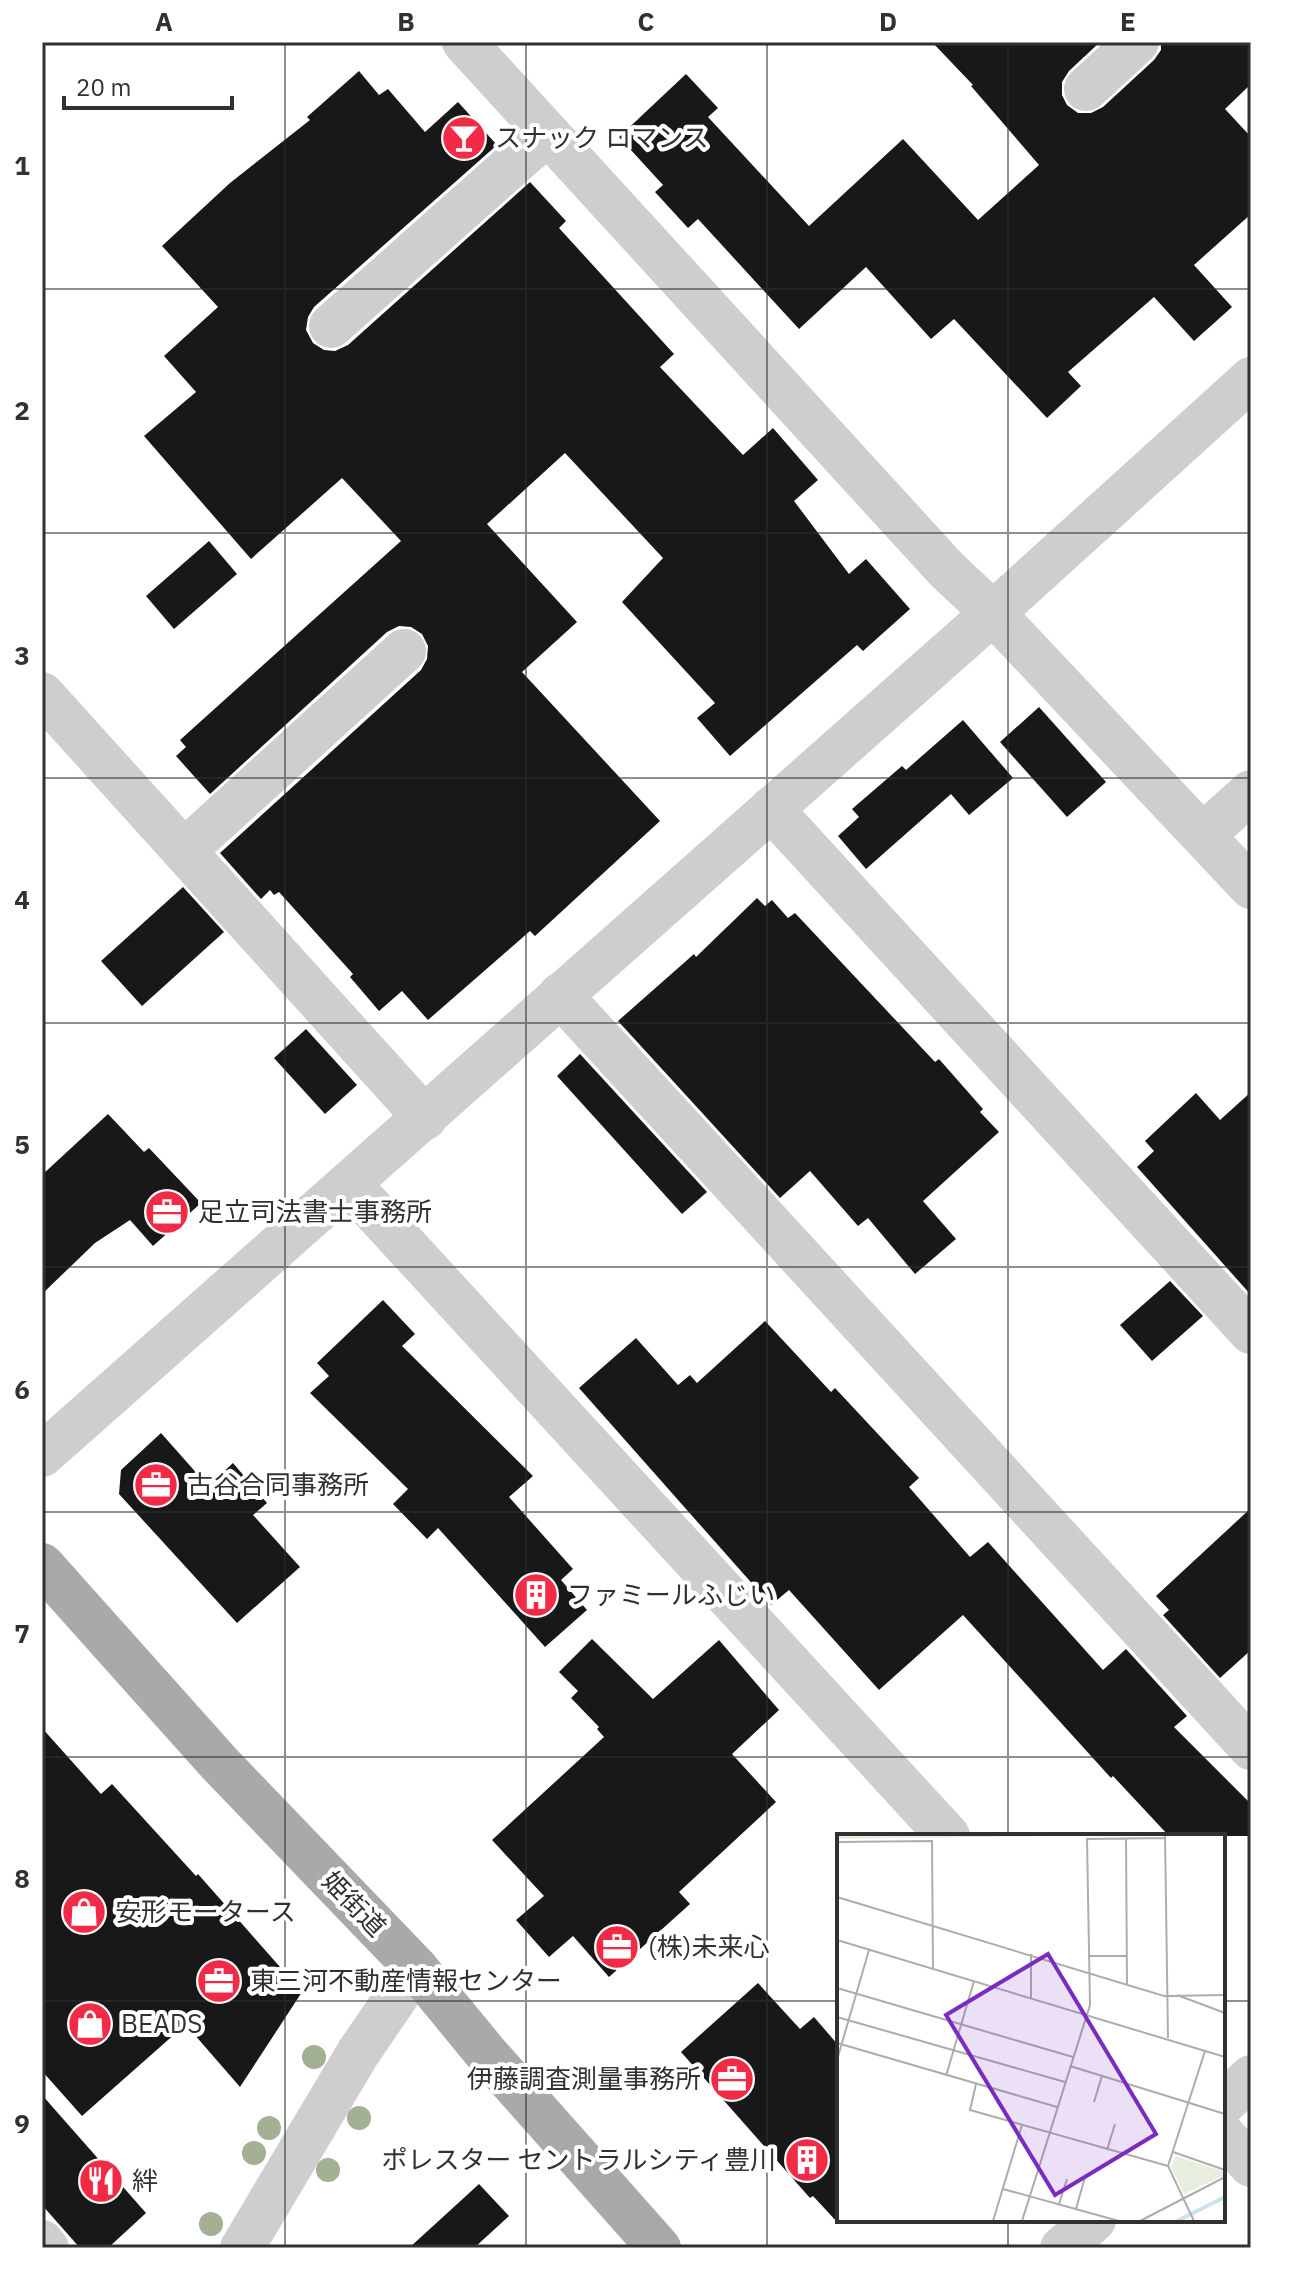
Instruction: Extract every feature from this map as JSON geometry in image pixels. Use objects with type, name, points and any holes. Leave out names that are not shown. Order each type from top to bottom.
[{"type":"main road","name":"姫街道","points":[[42,1565],[219,1763],[416,1968],[485,2052],[659,2248]]},
{"type":"street","points":[[1086,89],[1137,42]]},
{"type":"street","points":[[490,51],[547,134],[947,570],[993,613],[1251,887]]},
{"type":"street","points":[[331,326],[547,134]]},
{"type":"street","points":[[42,1455],[993,613],[1251,379]]},
{"type":"street","points":[[184,851],[404,651]]},
{"type":"street","points":[[42,694],[425,1118]]},
{"type":"street","points":[[1203,835],[1251,792]]},
{"type":"street","points":[[771,809],[1251,1332]]},
{"type":"street","points":[[560,995],[1251,1748]]},
{"type":"street","points":[[349,1184],[946,1834]]},
{"type":"street","points":[[242,2248],[358,2053],[416,1968]]},
{"type":"street","points":[[1225,2102],[1251,2077]]},
{"type":"street","points":[[1225,2137],[1251,2165]]},
{"type":"street","points":[[1062,2248],[1092,2222]]},
{"type":"street","points":[[42,2242],[47,2248]]},
{"type":"building","points":[[932,42],[1100,42],[1069,71],[1062,82],[1062,95],[1067,105],[1078,113],[1091,113],[1103,107],[1154,60],[1161,50],[1161,42],[1251,42],[1251,84],[1225,109],[1251,137],[1251,214],[1194,265],[1232,307],[1194,341],[1154,297],[1068,372],[1081,386],[1047,418],[954,319],[931,339],[866,267],[799,329],[698,219],[688,228],[655,192],[663,185],[619,137],[686,74],[718,108],[708,117],[809,226],[903,139],[978,220],[1039,165],[973,85]]},
{"type":"building","points":[[359,71],[379,95],[388,89],[425,132],[458,102],[497,145],[314,307],[306,330],[313,343],[324,350],[335,351],[348,345],[530,182],[566,221],[559,228],[674,354],[660,367],[743,455],[773,428],[818,480],[794,501],[849,574],[866,559],[910,609],[863,651],[857,645],[730,756],[697,718],[715,703],[622,602],[663,558],[565,453],[487,524],[577,622],[522,672],[660,821],[535,936],[530,931],[428,1020],[402,991],[379,1011],[350,977],[353,974],[279,892],[274,895],[270,890],[261,899],[220,853],[421,670],[427,659],[428,646],[422,634],[411,627],[399,626],[387,632],[210,794],[176,756],[186,747],[180,740],[401,541],[342,478],[251,559],[144,436],[196,392],[164,356],[218,307],[162,246],[230,183],[310,120],[307,117]]},
{"type":"building","points":[[209,541],[237,574],[174,629],[146,596]]},
{"type":"building","points":[[1039,707],[1106,782],[1067,817],[1000,742]]},
{"type":"building","points":[[963,720],[1013,778],[969,815],[951,794],[866,869],[838,836],[859,817],[852,809],[902,766],[906,770]]},
{"type":"building","points":[[183,887],[224,932],[142,1006],[101,961]]},
{"type":"building","points":[[757,898],[765,906],[772,900],[788,918],[795,913],[935,1062],[939,1059],[999,1132],[923,1201],[956,1239],[915,1274],[868,1218],[858,1226],[810,1171],[780,1198],[618,1021],[694,954],[696,957]]},
{"type":"building","points":[[306,1029],[357,1085],[325,1114],[274,1058]]},
{"type":"building","points":[[580,1054],[707,1192],[682,1214],[557,1076]]},
{"type":"building","points":[[1251,1092],[1251,1295],[1137,1167],[1154,1151],[1145,1141],[1196,1093],[1220,1120]]},
{"type":"building","points":[[108,1114],[144,1152],[149,1148],[201,1203],[153,1246],[130,1220],[95,1243],[42,1294],[42,1175]]},
{"type":"building","points":[[1170,1281],[1203,1316],[1152,1361],[1120,1325]]},
{"type":"building","points":[[383,1300],[415,1334],[402,1346],[533,1476],[509,1497],[573,1569],[561,1580],[587,1610],[545,1647],[438,1528],[427,1539],[393,1504],[408,1489],[310,1393],[329,1376],[317,1363]]},
{"type":"building","points":[[765,1321],[831,1392],[835,1388],[919,1478],[909,1487],[970,1557],[988,1542],[1103,1670],[1126,1649],[1187,1716],[1174,1727],[1251,1804],[1251,1836],[1167,1834],[1113,1776],[1111,1778],[963,1615],[879,1690],[789,1590],[771,1605],[579,1388],[636,1338],[678,1385],[690,1375],[697,1383]]},
{"type":"building","points":[[161,1433],[208,1486],[233,1463],[267,1503],[253,1515],[300,1567],[237,1623],[119,1494],[121,1470]]},
{"type":"building","points":[[1251,1508],[1251,1650],[1220,1678],[1163,1615],[1169,1610],[1156,1596]]},
{"type":"building","points":[[592,1639],[653,1699],[719,1640],[779,1710],[732,1754],[776,1802],[679,1892],[690,1904],[609,1977],[573,1936],[549,1957],[516,1920],[544,1896],[492,1840],[604,1737],[597,1729],[599,1727],[571,1698],[578,1691],[559,1672]]},
{"type":"building","points":[[42,1728],[101,1794],[112,1784],[196,1876],[198,1874],[302,1992],[240,2087],[187,2026],[82,2116],[42,2071]]},
{"type":"building","points":[[758,1983],[800,2029],[814,2017],[837,2044],[837,2222],[813,2196],[810,2198],[681,2052]]},
{"type":"building","name":"絆","points":[[42,2095],[146,2213],[108,2248],[80,2248],[42,2205]]},
{"type":"building","points":[[479,2184],[509,2216],[474,2248],[409,2248]]},
{"type":"place","name":"スナック ロマンス","points":[[464,138]]},
{"type":"place","name":"足立司法書士事務所","points":[[167,1212]]},
{"type":"place","name":"古谷合同事務所","points":[[156,1485]]},
{"type":"place","name":"ファミールふじい","points":[[536,1595]]},
{"type":"place","name":"安形モータース","points":[[84,1912]]},
{"type":"place","name":"(株)未来心","points":[[617,1947]]},
{"type":"place","name":"東三河不動産情報センター","points":[[219,1981]]},
{"type":"place","name":"BEADS","points":[[90,2024]]},
{"type":"place","name":"伊藤調査測量事務所","points":[[732,2079]]},
{"type":"place","name":"ポレスター セントラルシティ豊川","points":[[807,2160]]},
{"type":"place","name":"絆","points":[[101,2181]]}]
